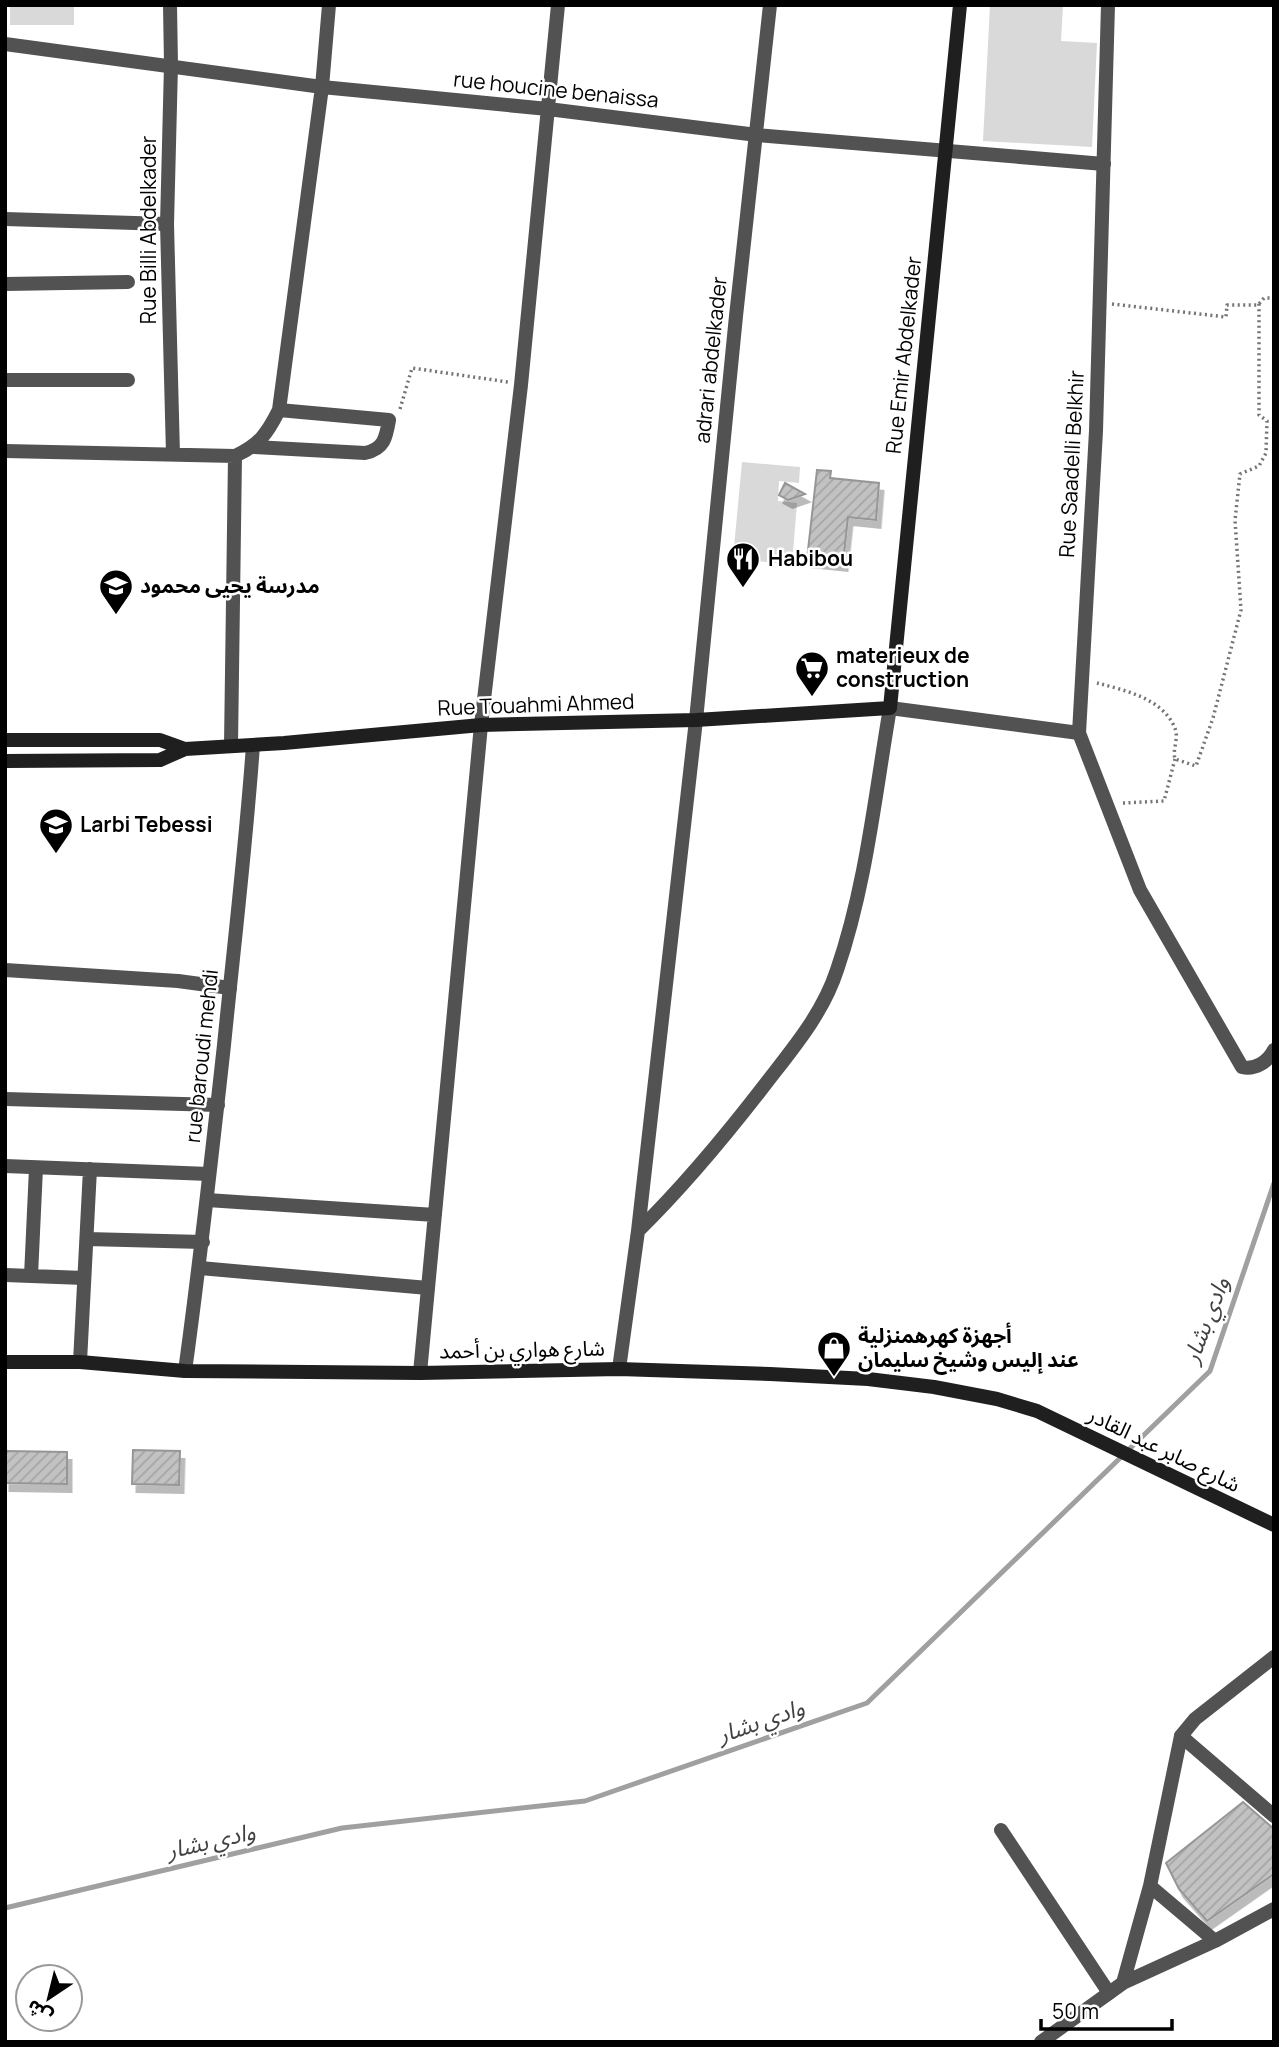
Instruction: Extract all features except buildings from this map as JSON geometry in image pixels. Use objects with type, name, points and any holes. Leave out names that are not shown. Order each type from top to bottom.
[{"type":"main road","name":"Rue Emir Abdelkader","points":[[890,708],[960,5]]},
{"type":"main road","name":"Rue Touahmi Ahmed","points":[[185,749],[481,725],[696,720],[890,708]]},
{"type":"main road","points":[[5,740],[160,740],[185,749]]},
{"type":"main road","points":[[5,761],[160,760],[185,749]]},
{"type":"main road","name":"شارع هواري بن أحمد","points":[[5,1362],[80,1362],[185,1371],[420,1373],[619,1369],[868,1379],[934,1387],[997,1399],[1037,1411]]},
{"type":"main road","name":"شارع صابر عبد القادر","points":[[1037,1411],[1274,1525]]},
{"type":"street","name":"Rue Billi Abdelkader","points":[[170,5],[167,224],[173,454]]},
{"type":"street","points":[[5,451],[235,456],[254,447],[272,423],[279,410],[323,87],[329,5]]},
{"type":"street","points":[[420,1373],[481,725],[521,385],[558,5]]},
{"type":"street","name":"adrari abdelkader","points":[[619,1369],[638,1231],[696,720],[771,5]]},
{"type":"street","name":"Rue Saadelli Belkhir","points":[[1079,733],[1096,431],[1108,5]]},
{"type":"street","name":"rue houcine benaissa","points":[[5,44],[323,87],[548,109],[757,135],[1104,164]]},
{"type":"street","points":[[5,219],[167,224]]},
{"type":"street","points":[[5,284],[128,282]]},
{"type":"street","points":[[5,380],[128,380]]},
{"type":"street","points":[[254,447],[365,453],[379,449],[384,442],[389,420],[279,410]]},
{"type":"street","points":[[231,746],[235,456]]},
{"type":"street","points":[[638,1231],[706,1157],[812,1024],[837,972],[857,902],[890,708],[1079,733],[1140,890],[1242,1067],[1260,1065],[1274,1050]]},
{"type":"street","name":"rue baroudi mehdi","points":[[185,1371],[200,1268],[218,1105],[245,849],[253,745]]},
{"type":"street","points":[[5,970],[178,981],[230,988]]},
{"type":"street","points":[[5,1099],[218,1105]]},
{"type":"street","points":[[5,1166],[209,1174]]},
{"type":"street","points":[[31,1276],[36,1168]]},
{"type":"street","points":[[80,1362],[90,1169]]},
{"type":"street","points":[[207,1200],[435,1215]]},
{"type":"street","points":[[87,1239],[203,1242]]},
{"type":"street","points":[[200,1268],[428,1288]]},
{"type":"street","points":[[5,1275],[85,1278]]},
{"type":"street","points":[[1123,1983],[1150,1885],[1181,1736],[1195,1719],[1274,1657]]},
{"type":"street","points":[[1181,1736],[1274,1815]]},
{"type":"street","points":[[1001,1830],[1109,1993]]},
{"type":"street","points":[[1150,1885],[1215,1941]]},
{"type":"street","points":[[1041,2042],[1123,1983],[1215,1941],[1274,1909]]},
{"type":"path","points":[[1100,302],[1226,317],[1227,305],[1258,305],[1264,298],[1274,298]]},
{"type":"path","points":[[1175,759],[1196,766],[1213,718],[1241,610],[1235,520],[1240,474],[1259,466],[1266,453],[1267,421],[1259,415],[1259,302]]},
{"type":"path","points":[[389,420],[400,409],[412,368],[521,385]]},
{"type":"path","points":[[1083,679],[1139,695],[1163,712],[1174,725],[1178,738],[1164,801],[1105,804]]},
{"type":"shaded area","points":[[10,5],[74,5],[74,25],[10,25]]},
{"type":"shaded area","points":[[990,5],[1063,5],[1061,41],[1097,43],[1092,147],[983,141]]},
{"type":"shaded area","points":[[742,462],[800,467],[799,483],[779,481],[778,501],[797,503],[792,565],[733,558]]},
{"type":"waterway","name":"وادي بشار","points":[[5,1908],[342,1828],[585,1801],[867,1703],[1210,1371],[1274,1183]]},
{"type":"place","name":"Habibou","points":[[743,589]]},
{"type":"place","name":"مدرسة يحيى محمود","points":[[116,616]]},
{"type":"place","name":"materieux de construction","points":[[812,698]]},
{"type":"place","name":"Larbi Tebessi","points":[[56,855]]},
{"type":"place","name":"أجهزة كهرهمنزلية عند إليس وشيخ سليمان","points":[[834,1378]]}]
